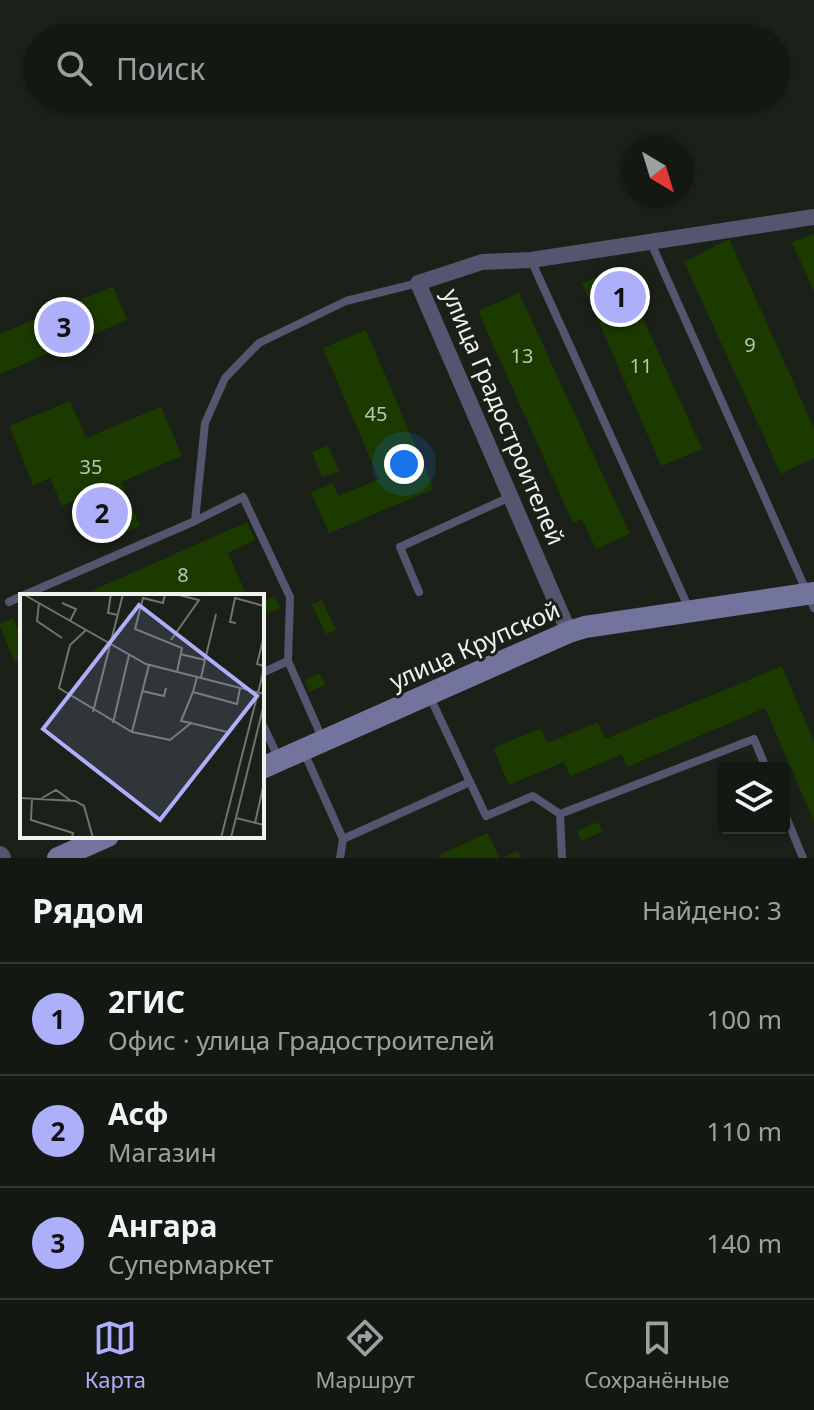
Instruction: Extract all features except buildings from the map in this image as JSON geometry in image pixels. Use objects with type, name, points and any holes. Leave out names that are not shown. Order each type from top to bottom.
[{"type":"main road","name":"улица Крупской","points":[[271,764],[569,632],[691,612],[812,598]]},
{"type":"main road","points":[[58,858],[100,838]]},
{"type":"street","name":"улица Градостроителей","points":[[569,632],[418,283],[482,262],[531,260],[814,217]]},
{"type":"lane","points":[[651,243],[812,598]]},
{"type":"lane","points":[[531,260],[691,612]]},
{"type":"lane","points":[[195,521],[205,423],[225,378],[259,343],[346,301],[418,283]]},
{"type":"lane","points":[[27,594],[243,497],[290,597],[288,661],[343,839],[340,858]]},
{"type":"lane","points":[[419,592],[400,547],[511,497]]},
{"type":"lane","points":[[9,602],[20,597]]},
{"type":"lane","points":[[264,672],[288,661]]},
{"type":"lane","points":[[429,695],[486,816],[533,796],[560,814]]},
{"type":"lane","points":[[264,732],[271,764]]},
{"type":"lane","points":[[560,814],[754,739],[764,762]]},
{"type":"lane","points":[[343,839],[470,782]]},
{"type":"lane","points":[[560,814],[562,858]]},
{"type":"lane","points":[[790,827],[803,858]]},
{"type":"place","name":"2ГИС","points":[[620,297]]},
{"type":"place","name":"Ангара","points":[[64,327]]},
{"type":"place","name":"Асф","points":[[102,513]]}]
